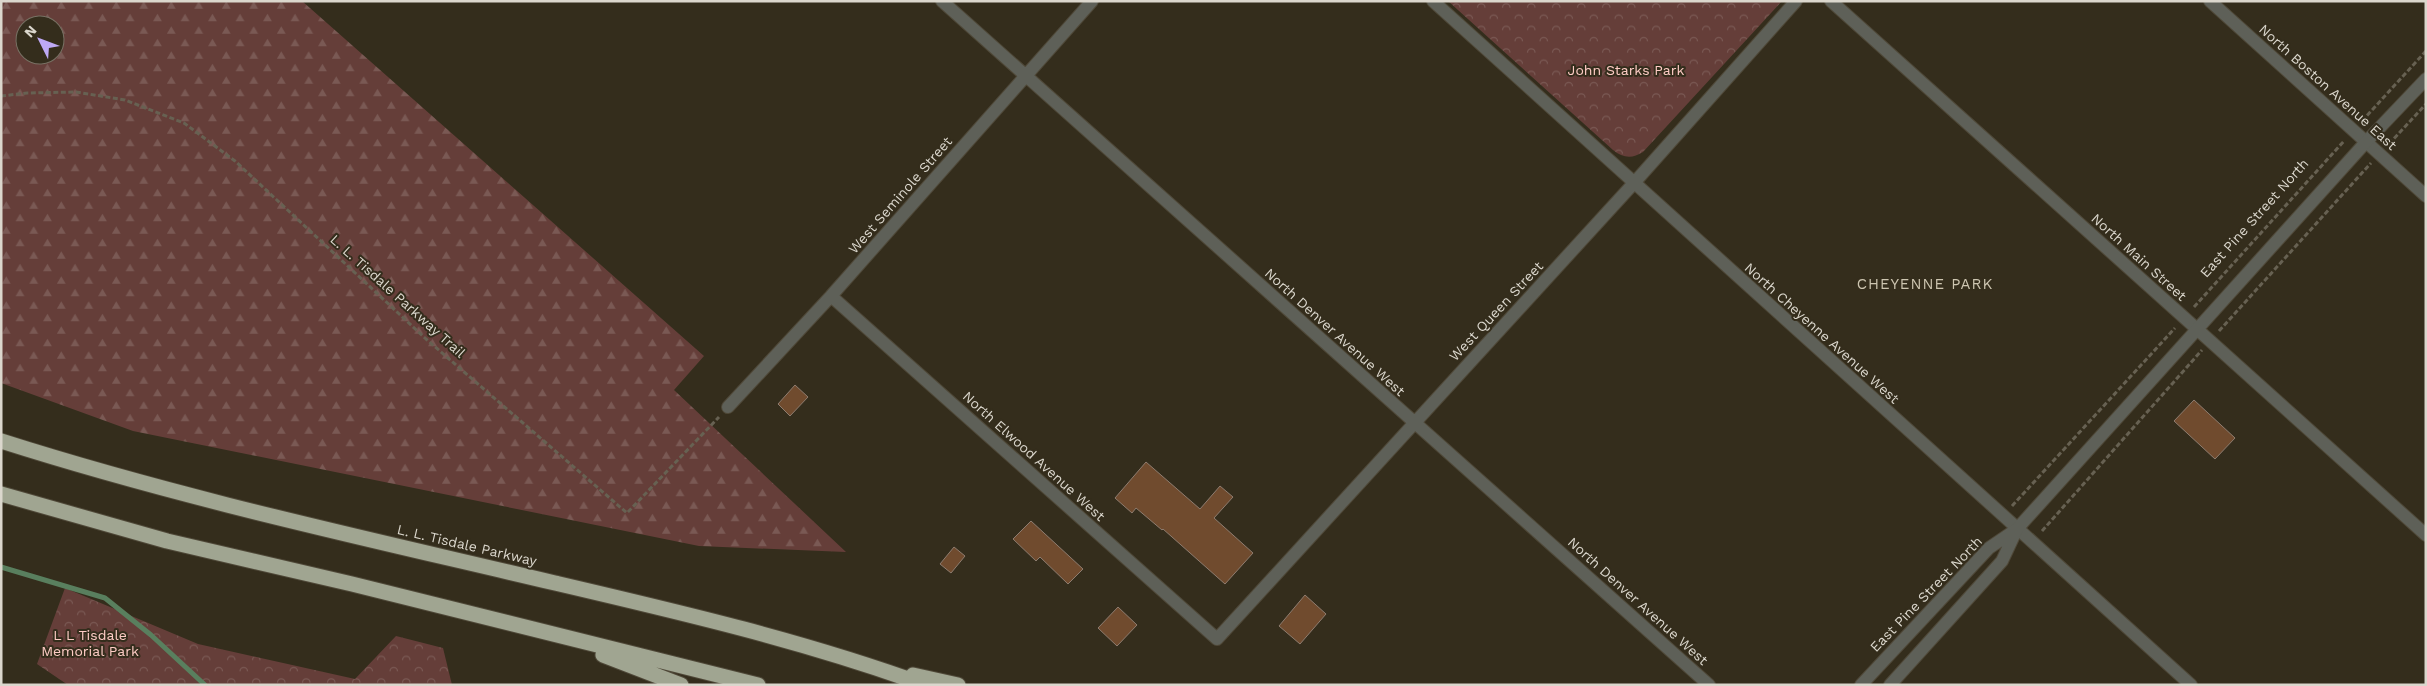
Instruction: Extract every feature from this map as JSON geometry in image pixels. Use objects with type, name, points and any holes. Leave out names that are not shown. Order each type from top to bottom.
[{"type":"highway","name":"L. L. Tisdale Parkway","points":[[1,441],[115,476],[217,504],[683,613],[879,668],[924,685]]},
{"type":"highway","points":[[1,494],[167,542],[352,584],[758,685]]},
{"type":"highway","points":[[543,632],[680,685]]},
{"type":"highway","points":[[879,668],[958,685]]},
{"type":"street","name":"North Denver Avenue West","points":[[942,1],[1709,685]]},
{"type":"street","name":"West Seminole Street","points":[[728,407],[831,296],[1092,1]]},
{"type":"street","name":"North Cheyenne Avenue West","points":[[1433,1],[2017,530],[2192,685]]},
{"type":"street","name":"West Queen Street","points":[[1217,639],[1634,183],[1796,1]]},
{"type":"street","name":"North Main Street","points":[[1831,1],[2426,535]]},
{"type":"street","name":"North Boston Avenue East","points":[[2210,1],[2426,196]]},
{"type":"street","name":"East Pine Street North","points":[[1861,685],[1989,548],[2017,530],[2366,142],[2426,80]]},
{"type":"street","name":"North Elwood Avenue West","points":[[831,296],[1217,639]]},
{"type":"street","name":"East Pine Street North","points":[[1890,685],[2002,560],[2017,530]]},
{"type":"path","name":"East Pine Street North","points":[[2002,516],[2426,51]]},
{"type":"path","name":"L. L. Tisdale Parkway Trail","points":[[1,96],[56,92],[95,95],[125,100],[184,124],[234,161],[426,339],[627,513],[728,407]]},
{"type":"path","points":[[2032,542],[2210,341],[2426,104]]},
{"type":"green space","points":[[1,1],[302,1],[704,356],[674,390],[846,552],[699,546],[133,431],[1,383]]},
{"type":"green space","name":"John Starks Park","points":[[1448,1],[1782,1],[1643,152],[1628,157],[1620,155],[1613,150]]},
{"type":"green space","name":"L L Tisdale Memorial Park","points":[[65,588],[198,644],[355,679],[396,636],[443,648],[452,685],[68,685],[37,664]]},
{"type":"building","points":[[795,385],[808,397],[790,416],[778,404]]},
{"type":"building","points":[[2194,400],[2235,438],[2215,459],[2174,421]]},
{"type":"building","points":[[1146,462],[1200,509],[1220,486],[1233,497],[1214,518],[1253,553],[1225,584],[1163,529],[1136,508],[1132,513],[1115,498]]},
{"type":"building","points":[[1031,521],[1083,569],[1068,584],[1040,557],[1036,561],[1013,539]]},
{"type":"building","points":[[954,547],[965,556],[951,573],[940,564]]},
{"type":"building","points":[[1305,595],[1326,614],[1300,644],[1279,626]]},
{"type":"building","points":[[1118,607],[1137,625],[1117,646],[1098,628]]},
{"type":"waterway","points":[[1,567],[105,598],[151,635],[205,685]]},
{"type":"district","name":"CHEYENNE PARK","points":[[1925,284]]}]
